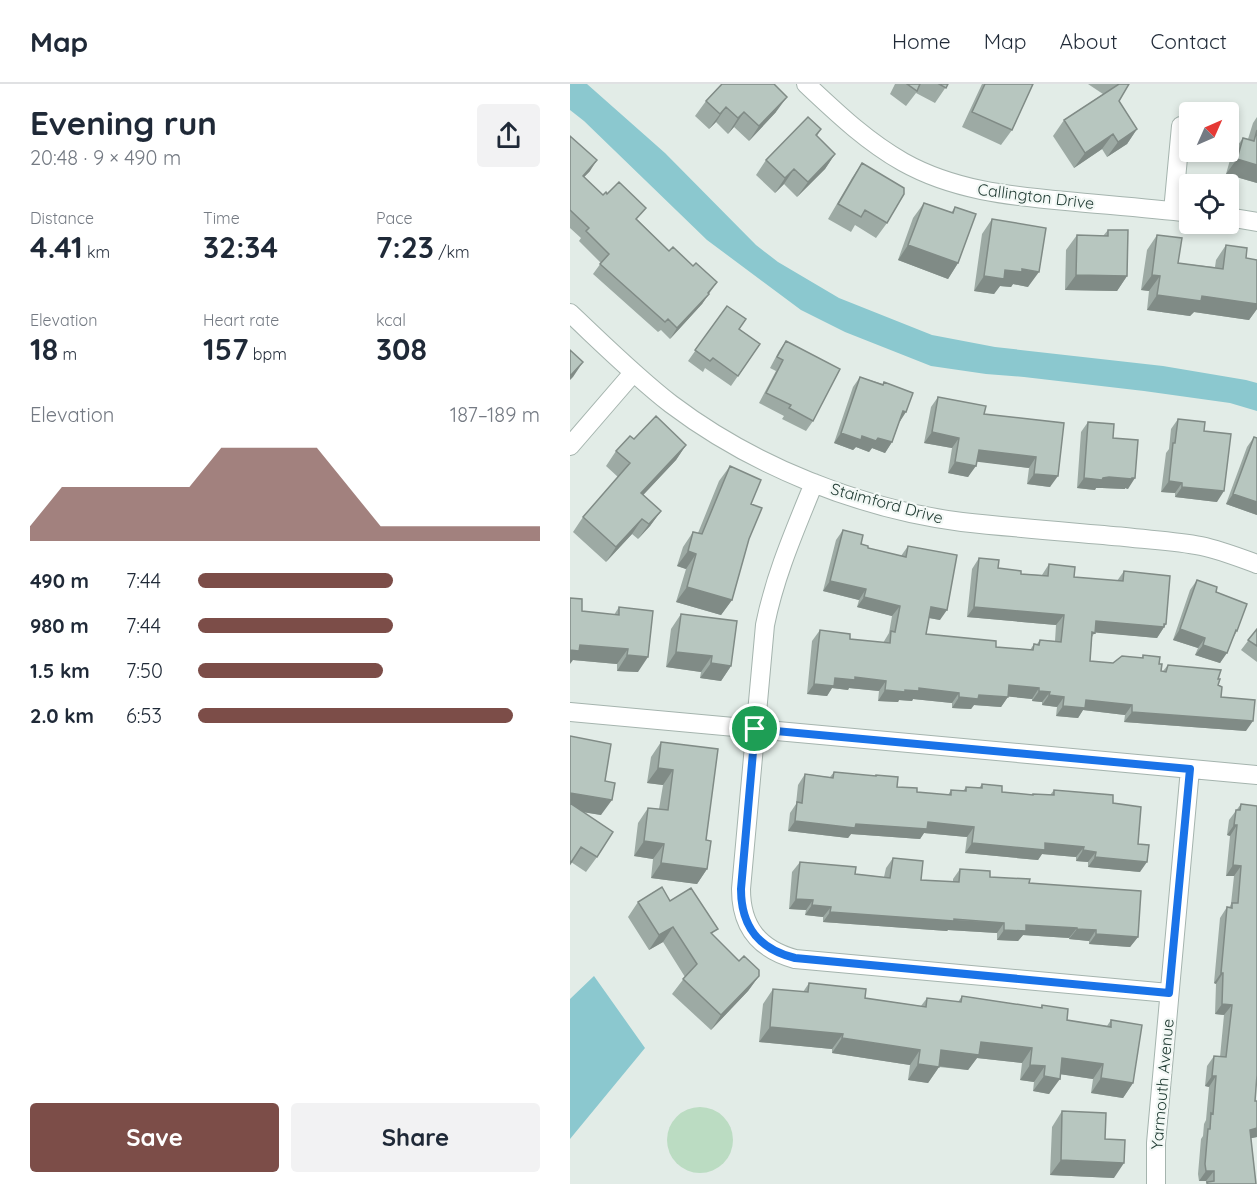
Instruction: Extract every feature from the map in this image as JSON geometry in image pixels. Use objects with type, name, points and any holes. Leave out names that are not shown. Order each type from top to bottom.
[{"type":"street","name":"Callington Drive","points":[[807,84],[870,141],[903,162],[951,183],[976,190],[1015,196],[1179,212]]},
{"type":"street","points":[[1239,219],[1257,222]]},
{"type":"street","name":"Staimford Drive","points":[[570,313],[633,373],[673,405],[715,433],[759,458],[814,483],[862,500],[911,513],[961,522],[1189,544],[1222,551],[1257,564]]},
{"type":"street","points":[[570,446],[633,373]]},
{"type":"street","points":[[814,483],[777,575],[765,625],[741,889],[743,913],[754,935],[772,951],[784,956],[804,959],[1169,993]]},
{"type":"street","points":[[570,712],[1257,775]]},
{"type":"street","name":"Yarmouth Avenue","points":[[1155,1184],[1156,1143],[1190,769]]},
{"type":"green space","points":[[700,1107],[712,1110],[723,1117],[730,1128],[733,1140],[730,1152],[723,1163],[712,1170],[700,1173],[688,1170],[677,1163],[670,1152],[667,1140],[670,1128],[677,1117],[688,1110]]},
{"type":"water","points":[[570,84],[587,84],[665,153],[756,245],[778,262],[839,298],[932,335],[995,347],[1163,366],[1246,380],[1257,383],[1257,411],[1230,403],[1144,391],[931,366],[845,332],[801,310],[707,240],[570,110]]},
{"type":"water","points":[[594,976],[645,1048],[570,1139],[570,999]]},
{"type":"building","points":[[722,84],[774,84],[787,97],[759,126],[744,112],[738,118],[726,107],[720,114],[706,101]]},
{"type":"building","points":[[907,84],[920,84],[917,91]]},
{"type":"building","points":[[985,84],[1033,84],[1012,130],[972,112]]},
{"type":"building","points":[[1119,84],[1129,84],[1119,101],[1137,129],[1118,142],[1113,134],[1085,153],[1064,120]]},
{"type":"building","points":[[808,117],[821,129],[816,135],[835,154],[808,182],[794,169],[785,178],[766,160]]},
{"type":"building","points":[[1257,130],[1257,165],[1239,160],[1243,138],[1254,141]]},
{"type":"building","points":[[570,136],[597,160],[583,176],[603,195],[619,182],[646,208],[636,219],[669,251],[673,247],[693,266],[696,263],[717,282],[709,294],[677,328],[668,319],[665,322],[600,264],[609,254],[586,231],[589,228],[570,210]]},
{"type":"building","points":[[862,163],[904,188],[904,194],[887,223],[865,210],[861,217],[838,204]]},
{"type":"building","points":[[924,203],[953,213],[955,207],[976,214],[958,263],[908,245]]},
{"type":"building","points":[[992,219],[1046,228],[1039,272],[1022,269],[1022,272],[1005,270],[1004,279],[984,276]]},
{"type":"building","points":[[1108,230],[1128,230],[1127,276],[1076,275],[1077,235],[1108,236]]},
{"type":"building","points":[[1157,235],[1182,238],[1178,263],[1223,269],[1226,245],[1247,248],[1246,258],[1257,260],[1257,304],[1202,296],[1201,301],[1157,295],[1160,276],[1152,275]]},
{"type":"building","points":[[727,306],[746,319],[739,329],[760,344],[738,376],[713,358],[710,361],[695,350]]},
{"type":"building","points":[[786,341],[840,369],[813,421],[789,408],[791,405],[766,393],[783,360],[777,357]]},
{"type":"building","points":[[570,350],[583,362],[570,376]]},
{"type":"building","points":[[860,377],[883,385],[884,382],[913,393],[906,412],[903,411],[892,442],[878,438],[876,441],[862,436],[861,440],[841,433]]},
{"type":"building","points":[[938,397],[986,406],[984,414],[1064,423],[1058,476],[1034,474],[1036,457],[979,450],[976,466],[955,462],[959,438],[932,432]]},
{"type":"building","points":[[656,416],[686,445],[641,493],[661,511],[649,524],[642,519],[616,547],[583,517],[630,463],[616,451],[630,436],[634,439]]},
{"type":"building","points":[[1178,419],[1205,422],[1204,431],[1231,434],[1224,491],[1182,487],[1182,483],[1169,481]]},
{"type":"building","points":[[1088,422],[1114,424],[1113,438],[1138,440],[1135,478],[1109,477],[1102,480],[1084,478]]},
{"type":"building","points":[[1254,437],[1257,438],[1257,502],[1233,494]]},
{"type":"building","points":[[730,466],[761,480],[751,504],[762,508],[749,539],[732,600],[687,587],[696,554],[688,551],[693,532],[702,534]]},
{"type":"building","points":[[843,530],[863,535],[861,544],[868,548],[906,557],[908,546],[957,555],[947,610],[931,607],[926,634],[996,641],[996,647],[1033,650],[1034,644],[1039,645],[1040,640],[1061,642],[1064,615],[974,607],[979,558],[999,560],[998,568],[1021,571],[1021,574],[1048,576],[1049,564],[1075,567],[1074,577],[1123,581],[1124,571],[1170,576],[1164,627],[1096,621],[1095,633],[1092,632],[1090,661],[1113,663],[1122,656],[1143,658],[1143,655],[1160,657],[1161,671],[1166,672],[1168,665],[1221,670],[1218,685],[1222,687],[1221,697],[1255,700],[1253,721],[1132,712],[1132,705],[1086,700],[1085,708],[1063,706],[1064,697],[1049,695],[1050,692],[1039,691],[1039,688],[1009,685],[1008,697],[979,695],[978,699],[959,697],[959,693],[919,688],[919,691],[905,690],[905,692],[885,690],[886,681],[855,677],[855,680],[835,678],[834,686],[814,684],[820,630],[850,634],[850,639],[890,643],[891,631],[895,632],[900,606],[864,597],[866,589],[830,581]]},
{"type":"building","points":[[1197,580],[1217,587],[1216,592],[1247,604],[1227,653],[1203,645],[1205,638],[1180,629]]},
{"type":"building","points":[[570,598],[582,599],[582,611],[619,615],[619,607],[653,611],[648,657],[627,655],[628,649],[580,645],[579,651],[570,650]]},
{"type":"building","points":[[681,614],[737,621],[731,666],[711,663],[712,656],[676,652]]},
{"type":"building","points":[[1257,629],[1257,646],[1248,640]]},
{"type":"building","points":[[570,736],[611,744],[605,781],[615,783],[612,800],[570,793]]},
{"type":"building","points":[[661,742],[718,749],[706,840],[711,841],[707,869],[661,863],[664,844],[644,841],[648,808],[668,810],[673,770],[658,768]]},
{"type":"building","points":[[834,772],[898,777],[897,787],[917,788],[917,792],[951,795],[951,790],[966,791],[966,787],[982,788],[982,784],[1002,786],[1002,792],[1033,795],[1054,795],[1054,790],[1113,795],[1113,803],[1141,807],[1138,844],[1149,845],[1147,862],[1095,857],[1096,852],[1083,850],[1084,847],[1045,843],[1045,850],[972,843],[974,827],[928,822],[927,829],[856,824],[855,828],[795,821],[797,802],[802,803],[805,774],[833,778]]},
{"type":"building","points":[[570,803],[613,832],[597,857],[581,847],[570,864]]},
{"type":"building","points":[[1241,804],[1257,806],[1257,1075],[1255,1101],[1257,1101],[1257,1128],[1250,1130],[1256,1184],[1208,1184],[1207,1182],[1214,1181],[1214,1171],[1206,1171],[1205,1164],[1208,1129],[1210,1129],[1211,1113],[1213,1114],[1216,1076],[1212,1076],[1214,1056],[1226,1057],[1232,1005],[1222,1004],[1223,973],[1221,973],[1227,907],[1232,908],[1232,903],[1238,903],[1241,866],[1233,865],[1237,825],[1234,825],[1236,810],[1240,810]]},
{"type":"building","points":[[893,858],[923,861],[921,880],[959,882],[960,869],[990,871],[990,877],[1030,879],[1029,883],[1141,891],[1138,937],[1096,934],[1096,930],[1077,928],[1026,925],[1026,931],[1004,930],[1004,923],[830,912],[831,907],[812,905],[813,900],[796,899],[800,862],[856,867],[855,874],[890,878]]},
{"type":"building","points":[[662,887],[670,901],[691,888],[718,929],[711,933],[739,961],[744,956],[759,970],[759,976],[721,1015],[683,979],[697,964],[673,927],[659,935],[638,902]]},
{"type":"building","points":[[809,983],[866,989],[865,998],[926,1007],[927,998],[961,1002],[962,996],[1042,1008],[1042,1005],[1068,1009],[1067,1020],[1111,1027],[1111,1020],[1142,1025],[1133,1083],[1101,1078],[1103,1064],[1062,1058],[1060,1079],[1044,1076],[1045,1066],[1030,1065],[1032,1048],[981,1042],[979,1055],[941,1050],[939,1067],[918,1064],[920,1050],[842,1038],[843,1034],[770,1027],[773,989],[808,992]]},
{"type":"building","points":[[1062,1111],[1106,1113],[1105,1139],[1125,1140],[1124,1163],[1061,1160]]},
{"type":"route","points":[[755,729],[1190,769],[1169,993],[795,958],[772,951],[762,944],[747,924],[741,901],[755,729]]}]
